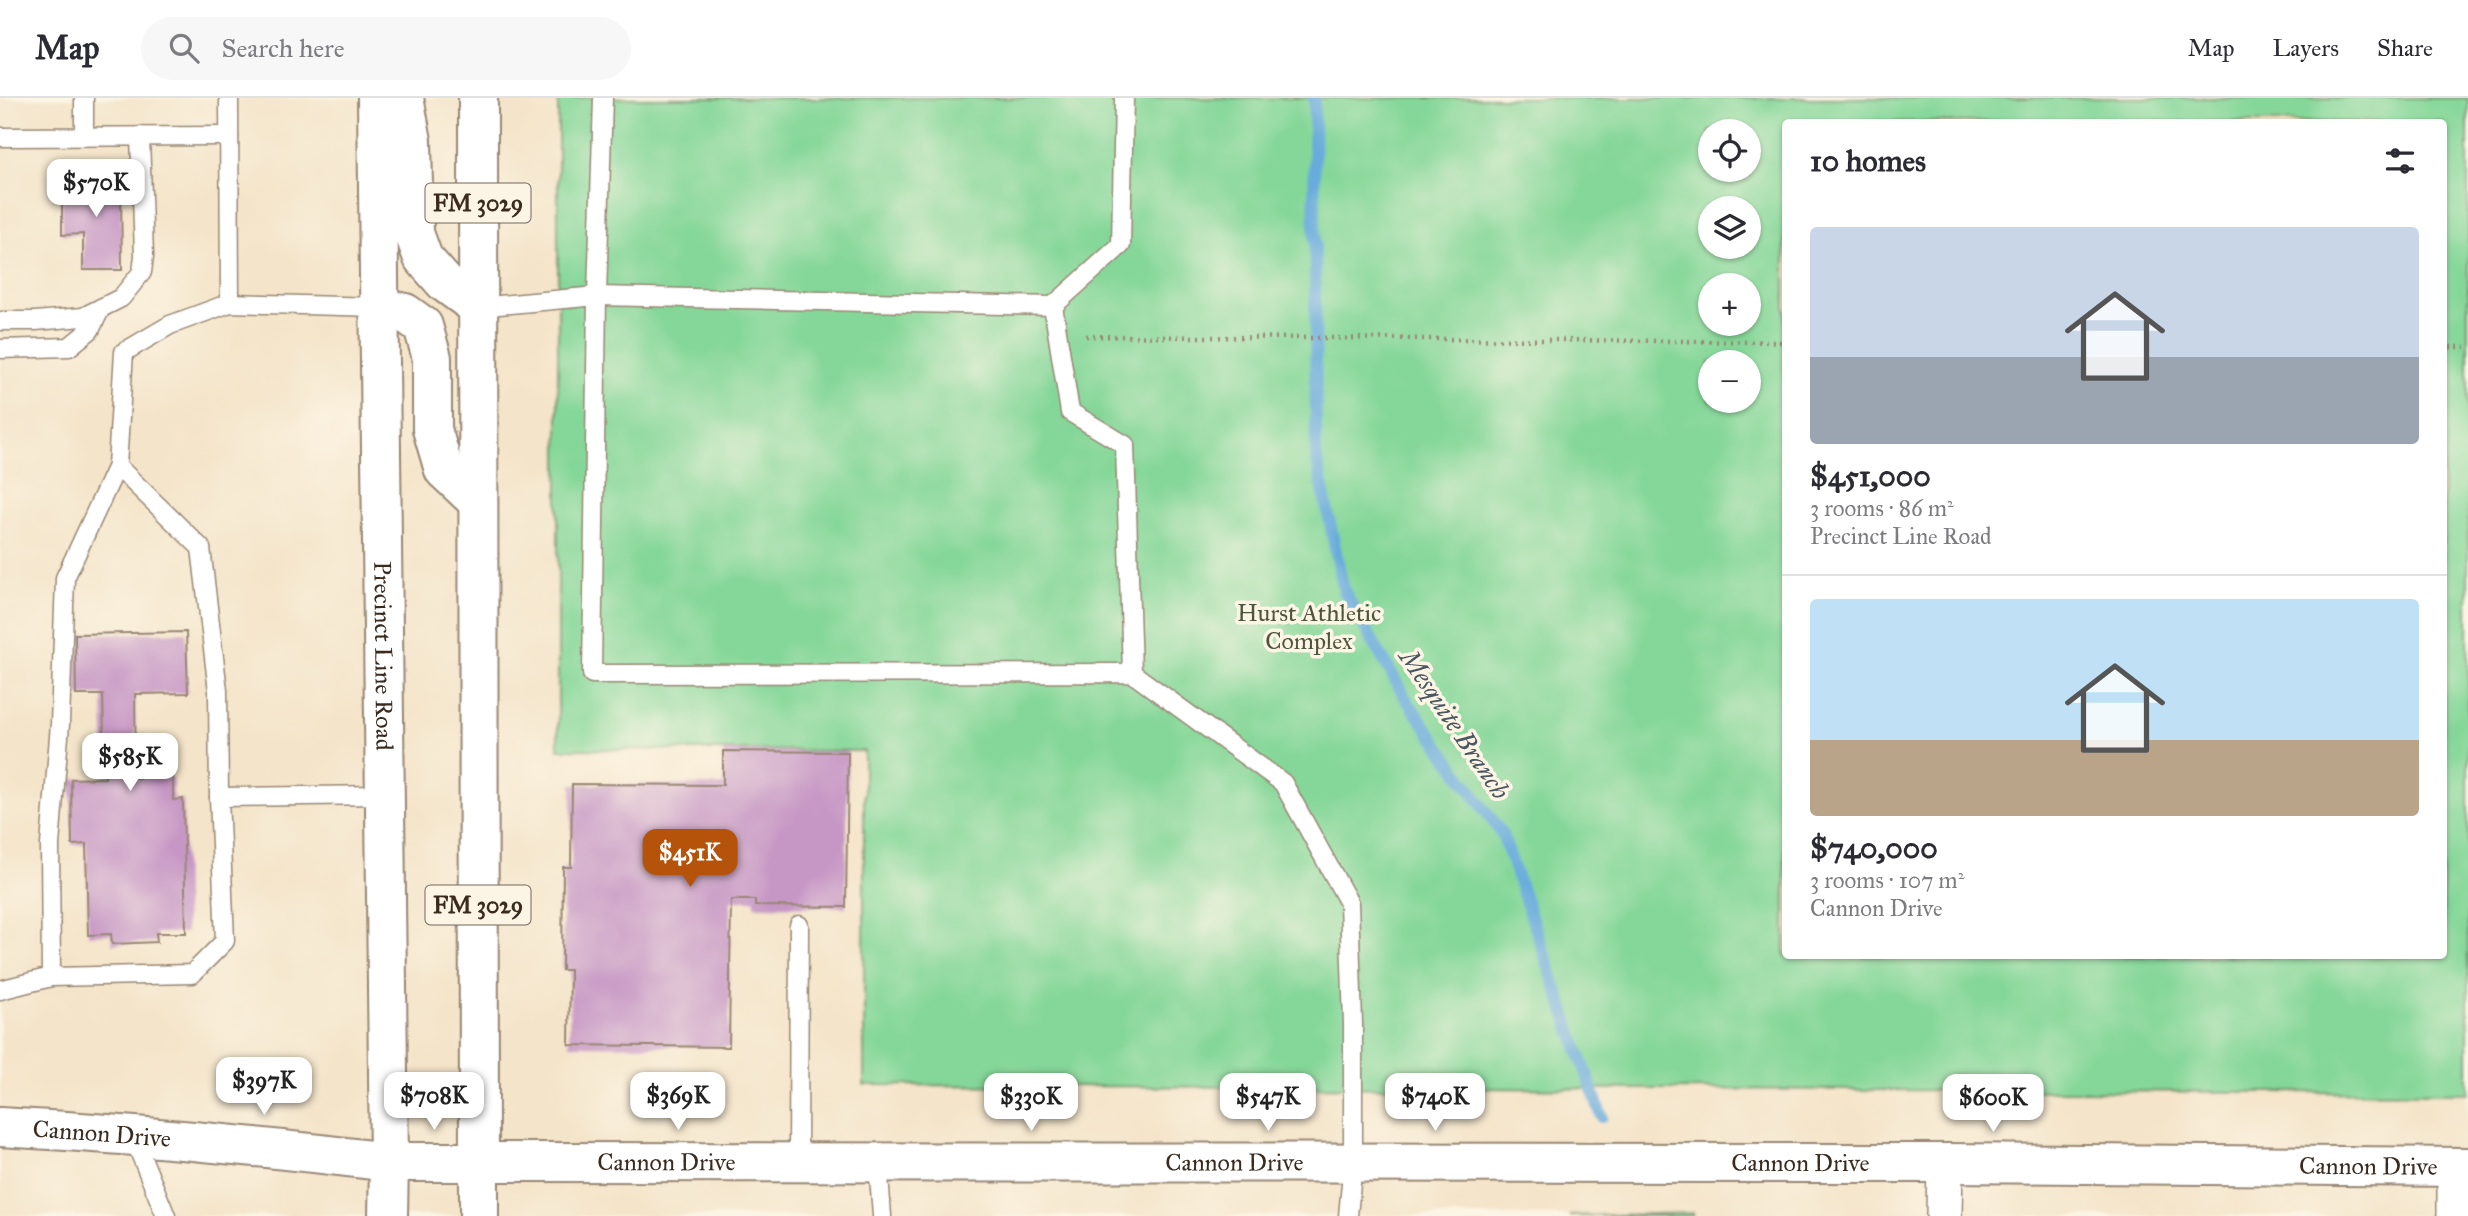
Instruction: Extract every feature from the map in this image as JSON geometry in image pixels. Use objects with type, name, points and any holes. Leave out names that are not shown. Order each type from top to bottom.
[{"type":"main road","name":"Precinct Line Road","points":[[376,98],[388,1216]]},
{"type":"main road","points":[[404,98],[412,141],[414,233],[423,258],[445,283],[478,307]]},
{"type":"main road","name":"FM 3029","points":[[478,98],[479,1216]]},
{"type":"main road","points":[[379,306],[405,313],[423,326],[432,358],[432,429],[443,470],[478,502]]},
{"type":"main road","name":"Cannon Drive","points":[[0,1128],[294,1150],[389,1162],[2461,1166]]},
{"type":"street","points":[[1944,1216],[1945,1163]]},
{"type":"street","points":[[2455,1216],[2461,1166]]},
{"type":"lane","points":[[84,98],[84,136]]},
{"type":"lane","points":[[229,98],[230,303]]},
{"type":"lane","points":[[603,98],[597,296],[592,674],[1132,673],[1283,783],[1349,903],[1353,1024],[1353,1162],[1348,1216]]},
{"type":"lane","points":[[478,307],[597,296],[1054,306],[1121,245],[1124,98]]},
{"type":"lane","points":[[0,321],[83,317],[121,298],[142,272],[144,256],[140,136]]},
{"type":"lane","points":[[0,137],[229,136]]},
{"type":"lane","points":[[51,976],[50,845],[60,724],[65,578],[117,466],[124,352],[170,325],[230,303],[379,306]]},
{"type":"lane","points":[[1054,306],[1070,412],[1125,445],[1132,673]]},
{"type":"lane","points":[[0,349],[69,347],[90,330],[101,308]]},
{"type":"lane","points":[[0,990],[51,976],[192,974],[225,941],[218,691],[201,548],[117,466]]},
{"type":"lane","points":[[219,797],[385,795]]},
{"type":"lane","points":[[798,1162],[799,925]]},
{"type":"lane","points":[[133,1136],[166,1216]]},
{"type":"lane","points":[[878,1162],[882,1216]]},
{"type":"path","points":[[1058,336],[1782,342]]},
{"type":"path","points":[[2447,347],[2468,347]]},
{"type":"green space","name":"Hurst Athletic Complex","points":[[558,98],[2468,98],[2468,1093],[864,1085],[864,751],[558,749]]},
{"type":"green space","points":[[1693,1213],[1693,1216],[1569,1216]]},
{"type":"building","points":[[85,177],[131,177],[131,195],[121,195],[122,270],[83,270],[83,234],[62,235],[62,183],[85,183]]},
{"type":"building","points":[[186,632],[188,693],[135,694],[136,778],[173,777],[173,800],[183,799],[186,933],[156,933],[157,942],[112,944],[111,934],[88,935],[86,844],[72,845],[71,779],[105,778],[103,695],[76,695],[75,634]]},
{"type":"building","points":[[723,751],[848,752],[846,907],[755,906],[755,900],[731,900],[729,1047],[569,1045],[570,970],[562,970],[563,867],[571,867],[572,784],[723,785]]},
{"type":"waterway","name":"Mesquite Branch","points":[[1314,98],[1316,455],[1344,591],[1406,699],[1502,834],[1602,1117]]}]
